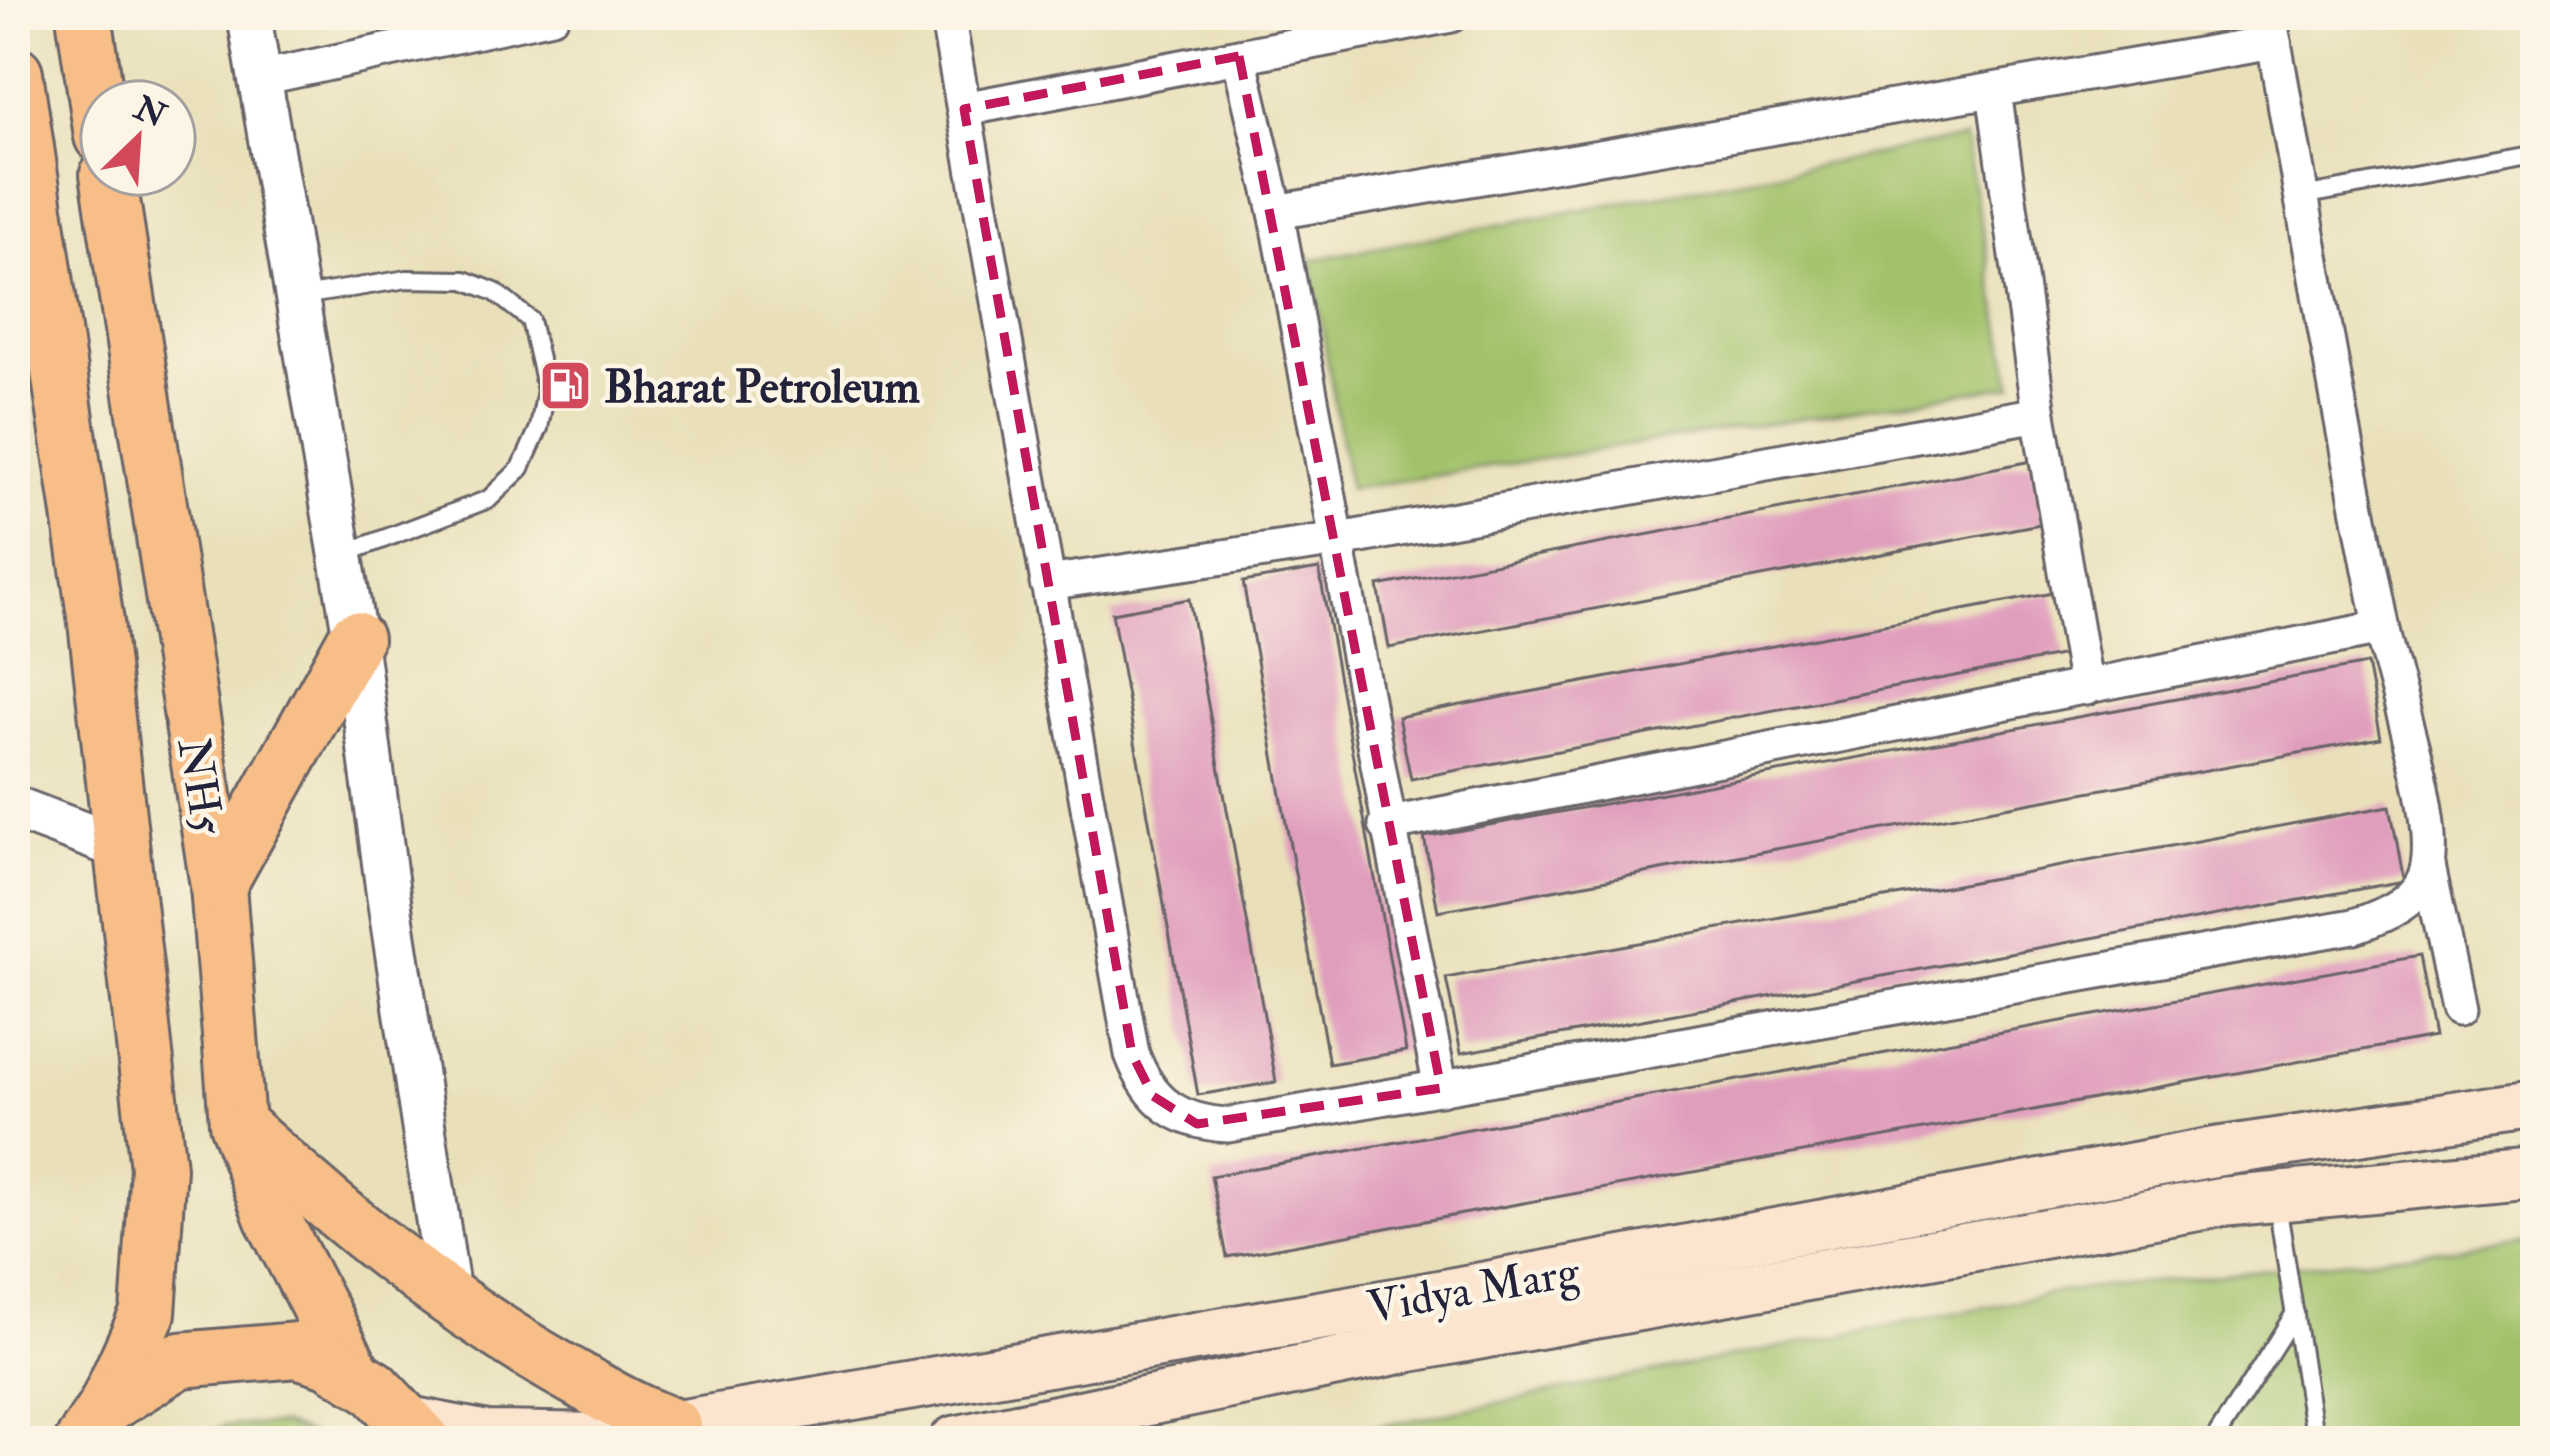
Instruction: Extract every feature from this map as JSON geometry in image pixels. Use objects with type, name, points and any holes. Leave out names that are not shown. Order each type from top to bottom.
[{"type":"highway","points":[[84,15],[93,78]]},
{"type":"highway","name":"NH5","points":[[15,74],[95,622],[158,1168],[148,1313],[94,1423]]},
{"type":"highway","name":"NH5","points":[[112,198],[218,886],[237,1123],[272,1217],[356,1376]]},
{"type":"highway","points":[[218,886],[356,640]]},
{"type":"highway","points":[[237,1123],[327,1205],[450,1302],[640,1414],[673,1426]]},
{"type":"highway","name":"NH5","points":[[94,1423],[180,1360],[296,1351],[329,1360],[356,1376],[417,1431]]},
{"type":"main road","name":"Vidya Marg","points":[[417,1431],[601,1438],[1406,1301],[2215,1152],[2535,1105]]},
{"type":"main road","name":"Vidya Marg","points":[[953,1441],[1410,1347],[2222,1202],[2535,1173]]},
{"type":"street","points":[[249,15],[256,79],[356,640],[388,894],[450,1302]]},
{"type":"street","points":[[256,79],[552,15]]},
{"type":"street","points":[[947,15],[1132,1054],[1153,1096],[1184,1119],[1228,1126],[2354,926],[2399,907],[2423,881],[2428,867]]},
{"type":"street","points":[[964,109],[1451,15]]},
{"type":"street","points":[[1276,212],[1994,91],[2272,29],[2381,628],[2422,806],[2428,867],[2458,1008]]},
{"type":"street","points":[[1239,56],[1276,212],[1340,540],[1387,825],[1441,1088]]},
{"type":"street","points":[[1994,91],[2039,414],[2086,688]]},
{"type":"street","points":[[1047,583],[1340,540],[2039,414]]},
{"type":"street","points":[[1387,825],[2381,628]]},
{"type":"street","points":[[15,808],[122,848]]},
{"type":"lane","points":[[2302,196],[2535,154]]},
{"type":"lane","points":[[295,297],[406,279],[465,280],[495,292],[530,320],[546,390],[539,428],[521,469],[489,499],[341,555]]},
{"type":"lane","points":[[2276,1197],[2315,1441]]},
{"type":"lane","points":[[2214,1441],[2274,1338],[2295,1313]]},
{"type":"highlighted area","points":[[1239,56],[1441,1088],[1197,1124],[1153,1096],[1132,1054],[964,109]]},
{"type":"green space","points":[[1964,138],[2013,385],[1349,489],[1311,260]]},
{"type":"green space","points":[[2529,1241],[2535,1272],[2535,1441],[1305,1441],[2066,1291]]},
{"type":"green space","points":[[282,1424],[328,1441],[192,1441],[225,1426]]},
{"type":"building","points":[[2032,461],[2045,523],[1389,648],[1378,586]]},
{"type":"building","points":[[1319,569],[1406,1051],[1329,1064],[1243,582]]},
{"type":"building","points":[[2053,593],[2065,655],[1411,779],[1398,717]]},
{"type":"building","points":[[1189,599],[1276,1082],[1198,1095],[1112,613]]},
{"type":"building","points":[[2367,664],[2381,738],[1438,911],[1424,837]]},
{"type":"building","points":[[2390,806],[2404,881],[1461,1053],[1446,978]]},
{"type":"building","points":[[2419,956],[2434,1037],[1227,1257],[1211,1176]]},
{"type":"place","name":"Bharat Petroleum","points":[[565,386]]}]
